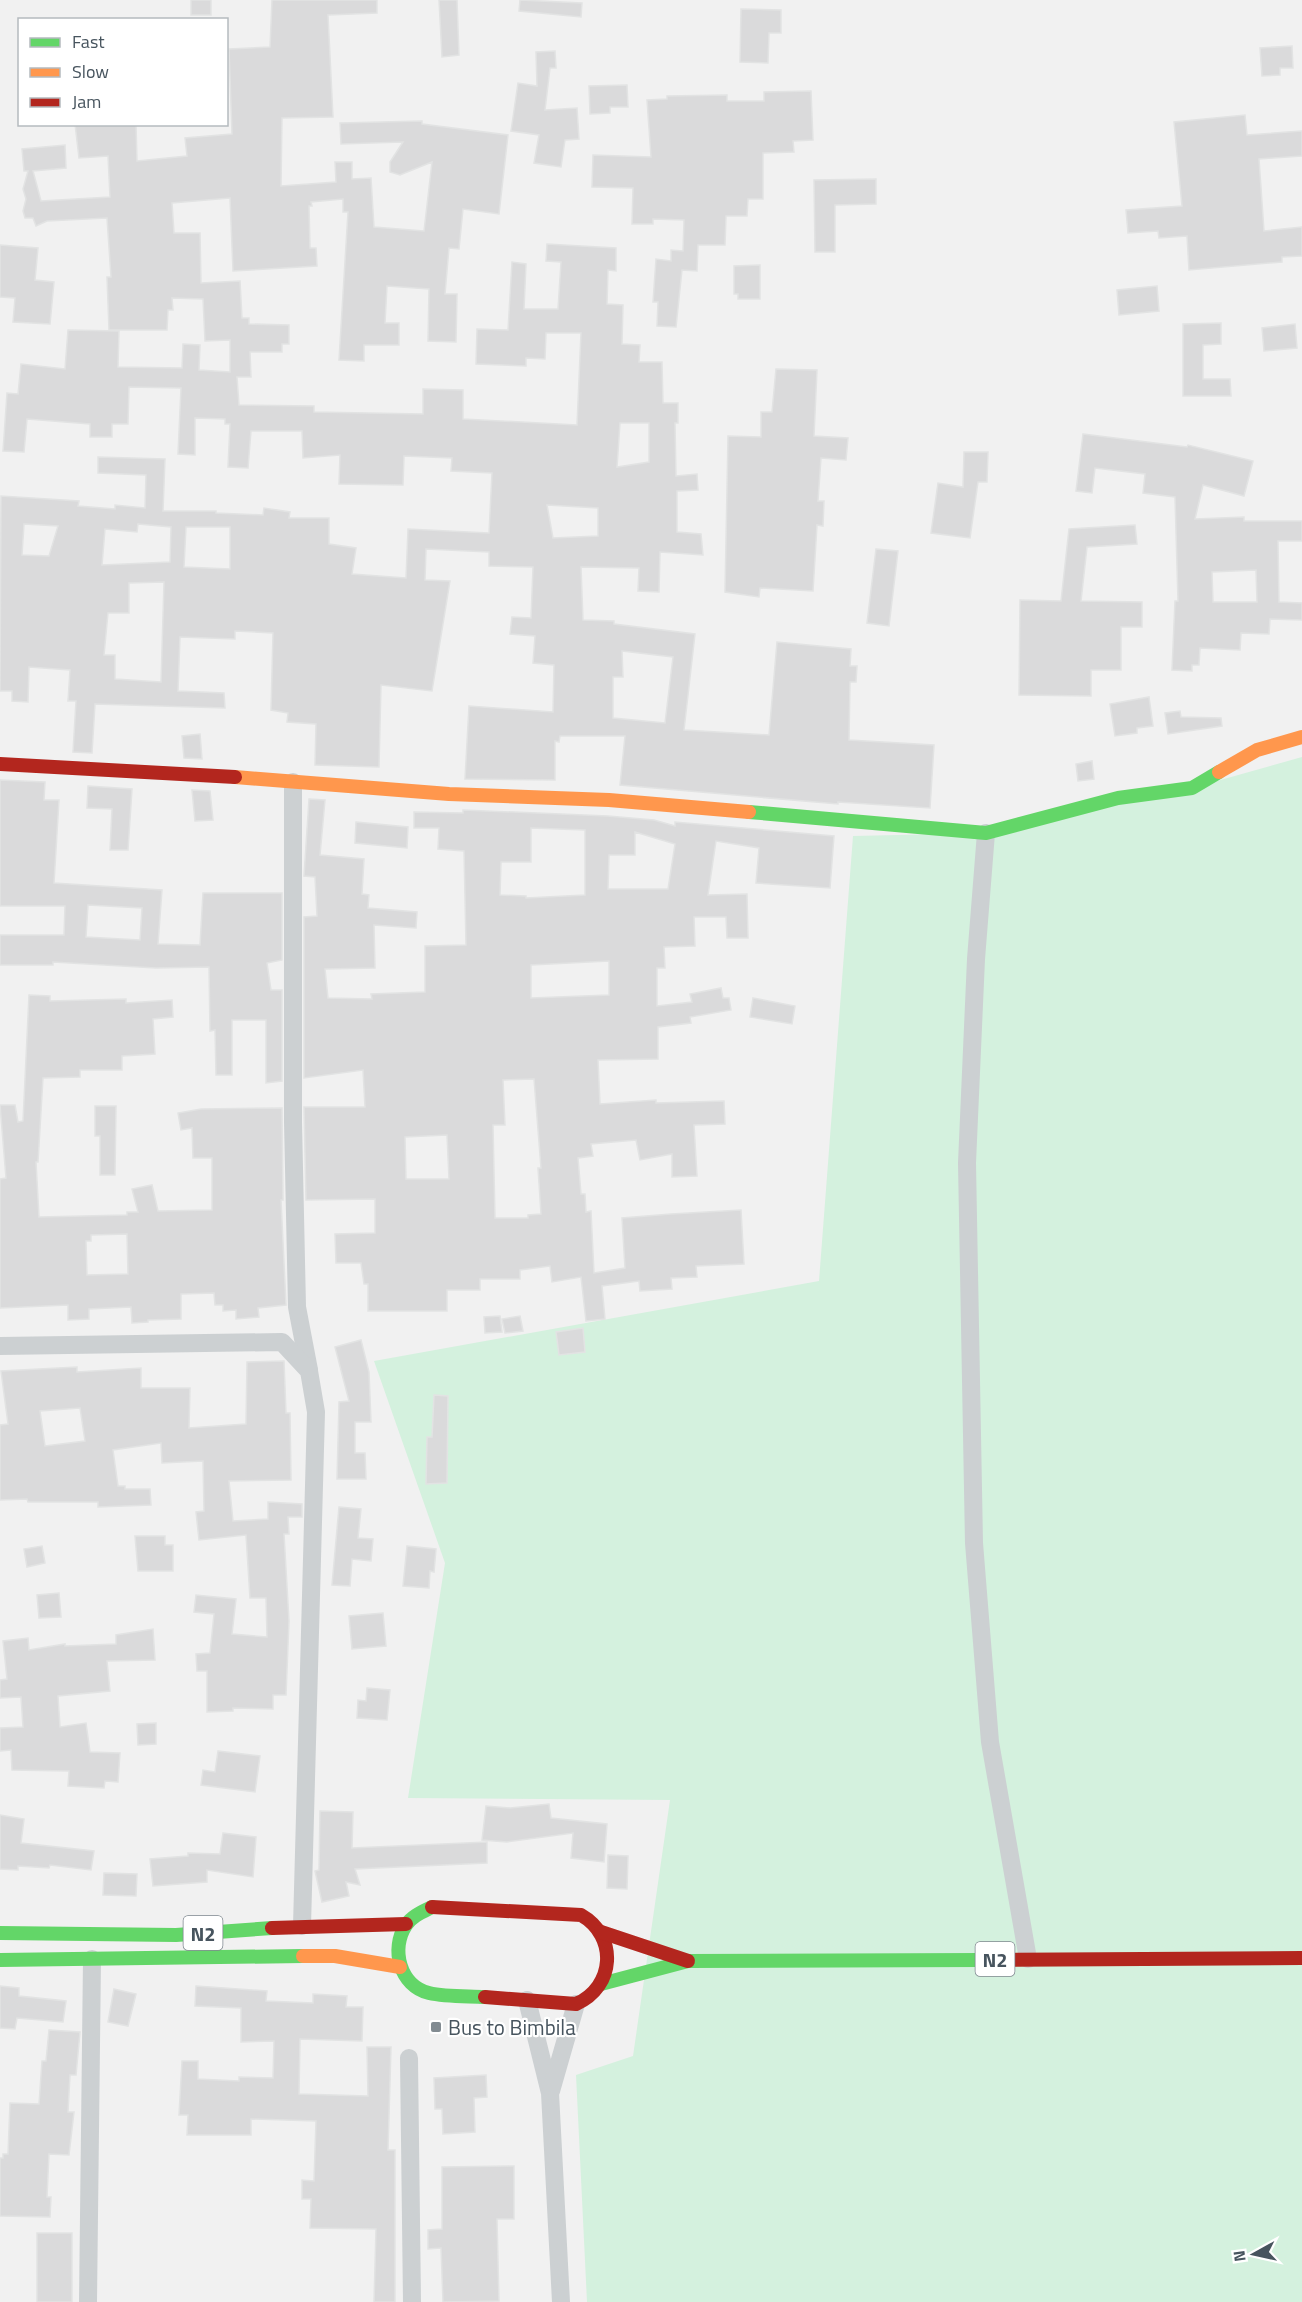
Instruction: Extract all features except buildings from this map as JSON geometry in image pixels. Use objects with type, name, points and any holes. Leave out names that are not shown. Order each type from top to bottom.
[{"type":"main road","points":[[0,764],[449,794],[609,800],[986,833],[1118,798],[1192,788],[1257,750],[1302,737]]},
{"type":"main road","points":[[432,1907],[581,1915],[595,1923],[601,1932],[607,1953],[601,1984],[588,2001],[576,2004],[428,1993],[416,1988],[400,1967],[399,1940],[406,1924],[419,1911],[432,1907]]},
{"type":"main road","name":"N2","points":[[0,1933],[176,1935],[302,1926],[406,1924]]},
{"type":"main road","name":"N2","points":[[601,1932],[688,1961]]},
{"type":"main road","name":"N2","points":[[0,1960],[335,1956],[400,1967]]},
{"type":"main road","name":"N2","points":[[601,1984],[688,1961],[1302,1958]]},
{"type":"street","points":[[293,782],[293,1122],[297,1307],[316,1412],[302,1926]]},
{"type":"street","points":[[986,833],[976,959],[967,1163],[974,1543],[990,1742],[1028,1959]]},
{"type":"street","points":[[0,1346],[282,1342],[309,1371]]},
{"type":"street","points":[[88,2302],[92,1959]]},
{"type":"street","points":[[527,2000],[550,2093],[561,2302]]},
{"type":"street","points":[[550,2093],[576,2004]]},
{"type":"street","points":[[409,2058],[411,2302]]},
{"type":"green space","points":[[1302,757],[1302,2302],[587,2302],[576,2075],[633,2056],[670,1800],[408,1798],[445,1563],[374,1361],[819,1281],[853,836],[986,833],[1192,788]]},
{"type":"traffic: fast","points":[[749,812],[986,833],[1118,798],[1192,788],[1219,772]]},
{"type":"traffic: fast","points":[[432,1907],[411,1919],[401,1935],[399,1955],[405,1975],[411,1983],[429,1993],[485,1997]]},
{"type":"traffic: fast","points":[[0,1933],[176,1935],[272,1928]]},
{"type":"traffic: fast","points":[[0,1960],[303,1956]]},
{"type":"traffic: fast","points":[[601,1984],[688,1961],[982,1960]]},
{"type":"traffic: slow","points":[[1219,772],[1257,750],[1302,737]]},
{"type":"traffic: slow","points":[[235,777],[449,794],[609,800],[749,812]]},
{"type":"traffic: slow","points":[[303,1956],[335,1956],[400,1967]]},
{"type":"traffic: jam","points":[[0,764],[235,777]]},
{"type":"traffic: jam","points":[[432,1907],[581,1915],[593,1924],[601,1935],[606,1948],[607,1961],[604,1974],[598,1986],[589,1996],[576,2004],[485,1997]]},
{"type":"traffic: jam","points":[[272,1928],[406,1924]]},
{"type":"traffic: jam","points":[[601,1932],[688,1961]]},
{"type":"traffic: jam","points":[[982,1960],[1302,1958]]},
{"type":"place","name":"Bus to Bimbila","points":[[436,2027]]}]
